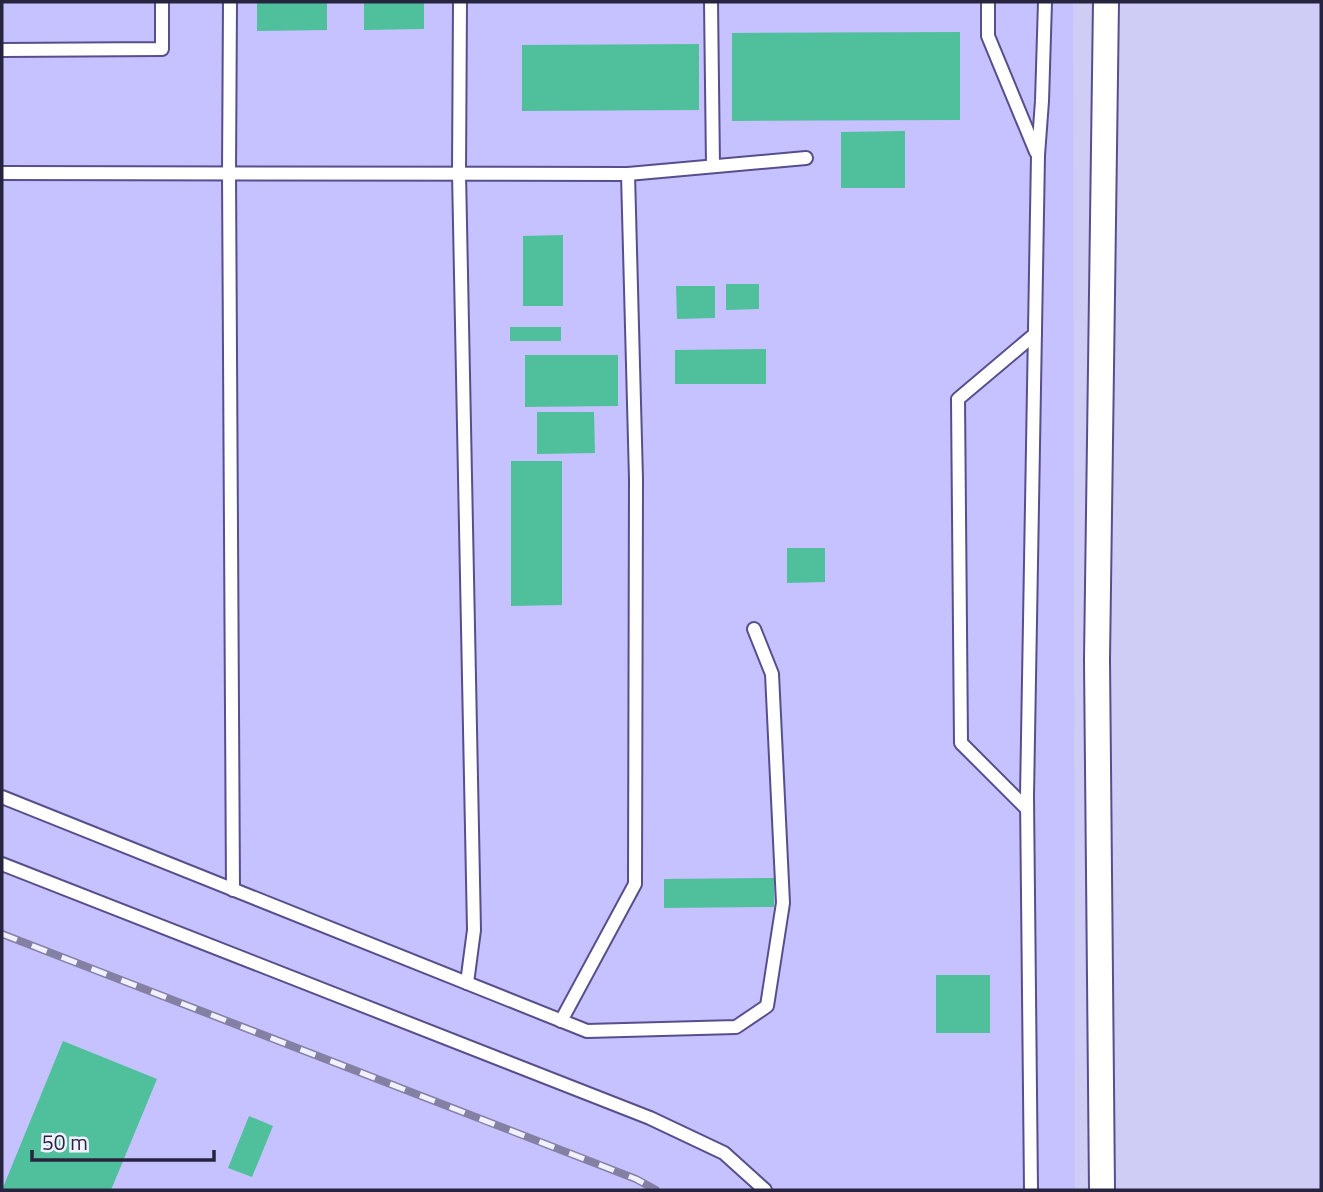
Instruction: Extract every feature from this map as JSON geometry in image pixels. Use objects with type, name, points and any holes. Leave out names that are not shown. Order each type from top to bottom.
[{"type":"street","points":[[1102,1190],[1097,660],[1106,2]]},
{"type":"lane","points":[[2,50],[162,48],[162,2]]},
{"type":"lane","points":[[230,2],[233,890]]},
{"type":"lane","points":[[460,2],[459,173],[474,930],[467,984]]},
{"type":"lane","points":[[710,2],[713,166]]},
{"type":"lane","points":[[988,2],[988,36],[1038,155]]},
{"type":"lane","points":[[1031,1190],[1027,809],[1038,155],[1045,2]]},
{"type":"lane","points":[[2,173],[628,173],[806,158]]},
{"type":"lane","points":[[561,1021],[635,884],[636,479],[628,173]]},
{"type":"lane","points":[[1027,809],[961,743],[958,400],[1035,334]]},
{"type":"lane","points":[[2,797],[587,1031],[736,1027],[767,1006],[783,903],[772,674],[754,629]]},
{"type":"lane","points":[[2,864],[650,1118],[724,1153],[765,1190]]},
{"type":"shaded area","points":[[2,2],[1073,2],[1075,1190],[2,1190]]},
{"type":"building","points":[[257,2],[327,2],[327,30],[257,31]]},
{"type":"building","points":[[364,2],[424,2],[424,29],[364,30]]},
{"type":"building","points":[[960,32],[960,120],[732,121],[732,33]]},
{"type":"building","points":[[699,44],[699,110],[522,111],[522,45]]},
{"type":"building","points":[[905,131],[905,188],[841,188],[841,132]]},
{"type":"building","points":[[563,235],[563,306],[523,306],[523,236]]},
{"type":"building","points":[[726,284],[759,284],[759,309],[726,310]]},
{"type":"building","points":[[676,286],[715,286],[715,318],[677,319]]},
{"type":"building","points":[[510,327],[561,327],[561,341],[510,341]]},
{"type":"building","points":[[766,349],[766,384],[675,384],[675,350]]},
{"type":"building","points":[[525,355],[618,355],[618,406],[525,407]]},
{"type":"building","points":[[537,412],[594,412],[595,453],[537,454]]},
{"type":"building","points":[[511,461],[562,461],[562,605],[511,606]]},
{"type":"building","points":[[787,548],[825,548],[825,582],[787,583]]},
{"type":"building","points":[[774,878],[774,907],[664,908],[664,879]]},
{"type":"building","points":[[936,975],[990,975],[990,1033],[936,1033]]},
{"type":"building","points":[[63,1041],[157,1079],[111,1190],[2,1190]]},
{"type":"building","points":[[249,1116],[273,1126],[252,1177],[228,1168]]},
{"type":"railway","points":[[2,934],[636,1179],[656,1190]]}]
